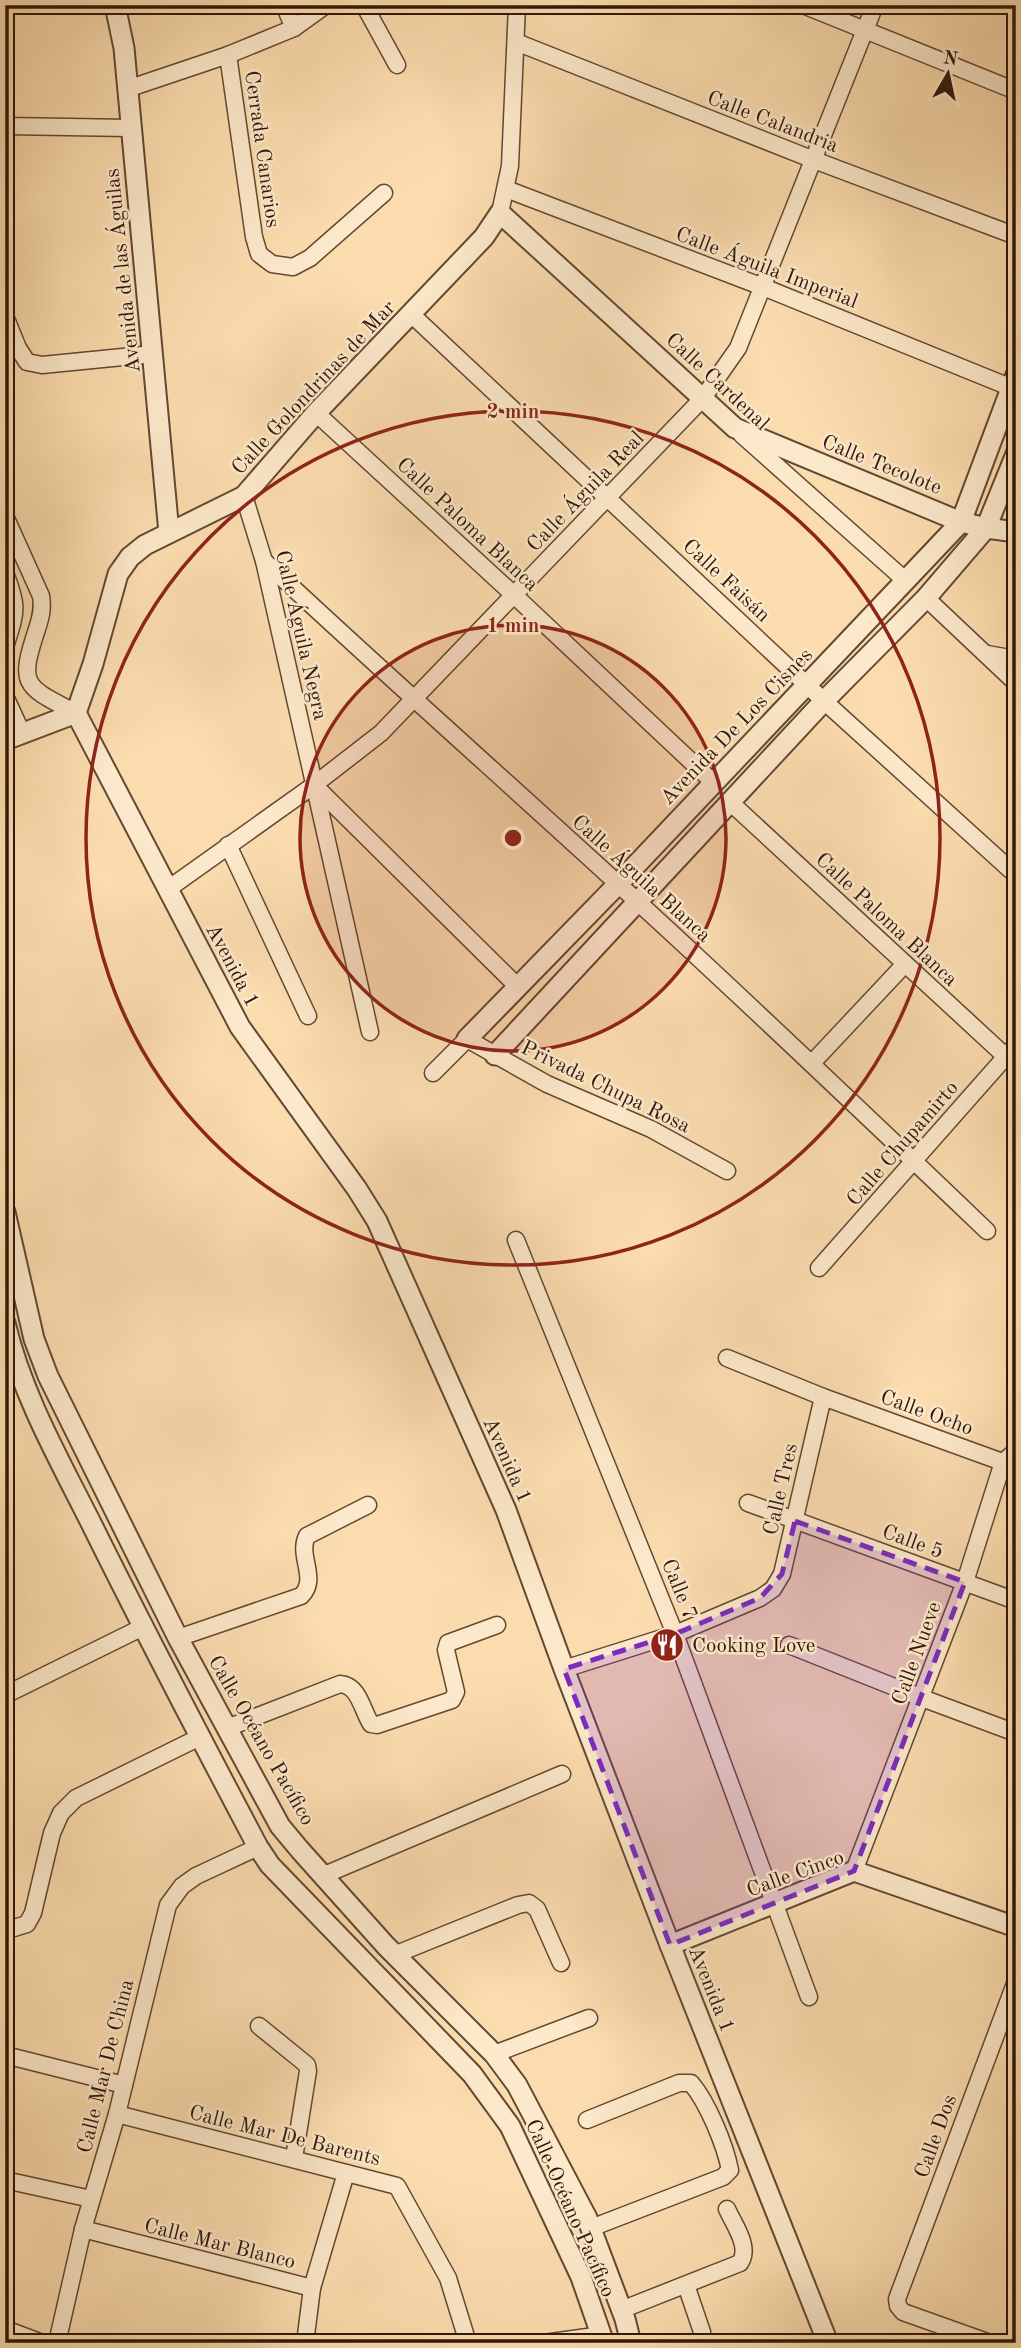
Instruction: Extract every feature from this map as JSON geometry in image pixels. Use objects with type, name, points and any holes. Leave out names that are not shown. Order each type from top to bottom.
[{"type":"street","name":"Avenida de las Águilas","points":[[115,5],[124,48],[169,533]]},
{"type":"street","points":[[284,5],[293,29]]},
{"type":"street","points":[[127,89],[228,55],[293,29],[326,5]]},
{"type":"street","points":[[364,5],[397,65]]},
{"type":"street","points":[[500,213],[510,166],[517,5]]},
{"type":"street","points":[[803,5],[1016,91]]},
{"type":"street","name":"Calle Águila Real","points":[[168,890],[314,785],[381,733],[703,398],[738,348],[875,5]]},
{"type":"street","name":"Calle Calandria","points":[[516,43],[1016,236]]},
{"type":"street","name":"Cerrada Canarios","points":[[228,55],[254,237],[259,254],[272,264],[293,267],[310,258],[384,193]]},
{"type":"street","points":[[5,126],[131,128]]},
{"type":"street","name":"Calle Águila Imperial","points":[[506,189],[1014,382]]},
{"type":"street","name":"Calle Golondrinas de Mar","points":[[76,713],[93,664],[118,574],[130,557],[145,545],[244,496],[316,413],[484,237],[500,213]]},
{"type":"street","name":"Calle Cardenal","points":[[500,213],[906,581]]},
{"type":"street","name":"Calle Faisán","points":[[411,314],[609,496],[824,701],[1016,875]]},
{"type":"street","points":[[5,316],[27,362],[42,365],[153,354]]},
{"type":"street","name":"Avenida De Los Cisnes","points":[[433,1073],[618,884],[961,522],[1014,382]]},
{"type":"street","name":"Calle Paloma Blanca","points":[[316,413],[713,782]]},
{"type":"street","name":"Calle Tecolote","points":[[735,428],[961,522],[1016,532]]},
{"type":"street","points":[[495,1055],[824,701],[926,598],[986,528],[1016,454]]},
{"type":"street","name":"Calle Águila Negra","points":[[244,496],[264,561],[370,1031]]},
{"type":"street","points":[[5,516],[41,596],[42,615],[25,669],[26,677],[35,689],[76,713]]},
{"type":"street","name":"Calle Águila Blanca","points":[[264,561],[812,1063],[987,1231]]},
{"type":"street","points":[[5,573],[16,598],[15,615],[5,647]]},
{"type":"street","points":[[16,598],[41,596]]},
{"type":"street","points":[[926,598],[1016,683]]},
{"type":"street","points":[[987,654],[1016,659]]},
{"type":"street","points":[[35,689],[6,699],[14,737],[76,713]]},
{"type":"street","name":"Avenida 1","points":[[76,713],[240,1027],[377,1221],[506,1510],[670,1945],[828,2343]]},
{"type":"street","points":[[314,785],[518,987]]},
{"type":"street","name":"Calle Paloma Blanca","points":[[730,802],[905,964],[1012,1056]]},
{"type":"street","points":[[228,845],[308,1016]]},
{"type":"street","points":[[812,1063],[905,964]]},
{"type":"street","name":"Privada Chupa Rosa","points":[[467,1039],[547,1084],[651,1129],[727,1171]]},
{"type":"street","name":"Calle Chupamirto","points":[[819,1268],[1012,1056]]},
{"type":"street","name":"Calle Océano Pacífico","points":[[5,1212],[34,1339],[48,1376],[178,1638],[227,1728],[281,1825],[394,1955],[494,2054],[517,2085],[591,2228],[631,2343]]},
{"type":"street","name":"Calle 7","points":[[516,1240],[675,1634],[809,1997]]},
{"type":"street","name":"Calle Océano Pacífico","points":[[5,1323],[23,1385],[143,1627],[258,1847],[270,1865],[472,2074],[510,2126],[581,2277],[603,2339]]},
{"type":"street","name":"Calle Ocho","points":[[727,1358],[823,1397],[1009,1464]]},
{"type":"street","name":"Calle Tres","points":[[675,1634],[760,1598],[773,1589],[782,1574],[823,1397]]},
{"type":"street","points":[[1009,1464],[1016,1451]]},
{"type":"street","name":"Calle Nueve","points":[[854,1871],[1009,1464]]},
{"type":"street","points":[[72,1486],[97,1474]]},
{"type":"street","name":"Calle 5","points":[[748,1503],[1016,1601]]},
{"type":"street","points":[[178,1638],[301,1596],[308,1590],[309,1581],[303,1551],[307,1536],[368,1505]]},
{"type":"street","points":[[227,1728],[340,1684],[348,1685],[354,1690],[371,1724],[377,1725],[452,1700],[456,1692],[446,1650],[448,1643],[496,1625]]},
{"type":"street","points":[[5,1695],[143,1627]]},
{"type":"street","points":[[564,1669],[675,1634]]},
{"type":"street","points":[[789,1645],[1016,1733]]},
{"type":"street","points":[[5,1926],[15,1928],[27,1924],[33,1913],[52,1833],[61,1813],[76,1798],[200,1737]]},
{"type":"street","points":[[323,1875],[562,1774]]},
{"type":"street","name":"Calle Mar De China","points":[[57,2343],[91,2199],[117,2114],[167,1905],[182,1886],[197,1876],[258,1847]]},
{"type":"street","name":"Calle Cinco","points":[[670,1945],[854,1871],[1016,1927]]},
{"type":"street","points":[[394,1955],[529,1903],[537,1909],[561,1963]]},
{"type":"street","name":"Calle Dos","points":[[990,2343],[903,2312],[897,2299],[1016,1981]]},
{"type":"street","points":[[494,2054],[589,2018]]},
{"type":"street","points":[[259,2026],[307,2065],[294,2158]]},
{"type":"street","points":[[5,2054],[124,2085]]},
{"type":"street","points":[[587,2120],[678,2083],[691,2083],[700,2094],[728,2158],[730,2170],[723,2177],[591,2228]]},
{"type":"street","points":[[510,2126],[531,2111]]},
{"type":"street","name":"Calle Mar De Barents","points":[[117,2114],[397,2186],[448,2278],[468,2343]]},
{"type":"street","name":"Calle Mar Blanco","points":[[83,2230],[312,2288],[346,2173]]},
{"type":"street","points":[[5,2180],[91,2199]]},
{"type":"street","points":[[621,2310],[740,2263],[745,2256],[745,2249],[727,2209]]},
{"type":"street","points":[[686,2285],[702,2332]]},
{"type":"street","points":[[305,2343],[312,2288]]},
{"type":"street","points":[[5,2329],[42,2343]]},
{"type":"street","points":[[544,2343],[603,2339]]},
{"type":"highlighted area","points":[[795,1521],[965,1582],[854,1871],[670,1945],[564,1669],[675,1634],[760,1598],[782,1574]]},
{"type":"place","name":"Cooking Love","points":[[667,1645]]}]
